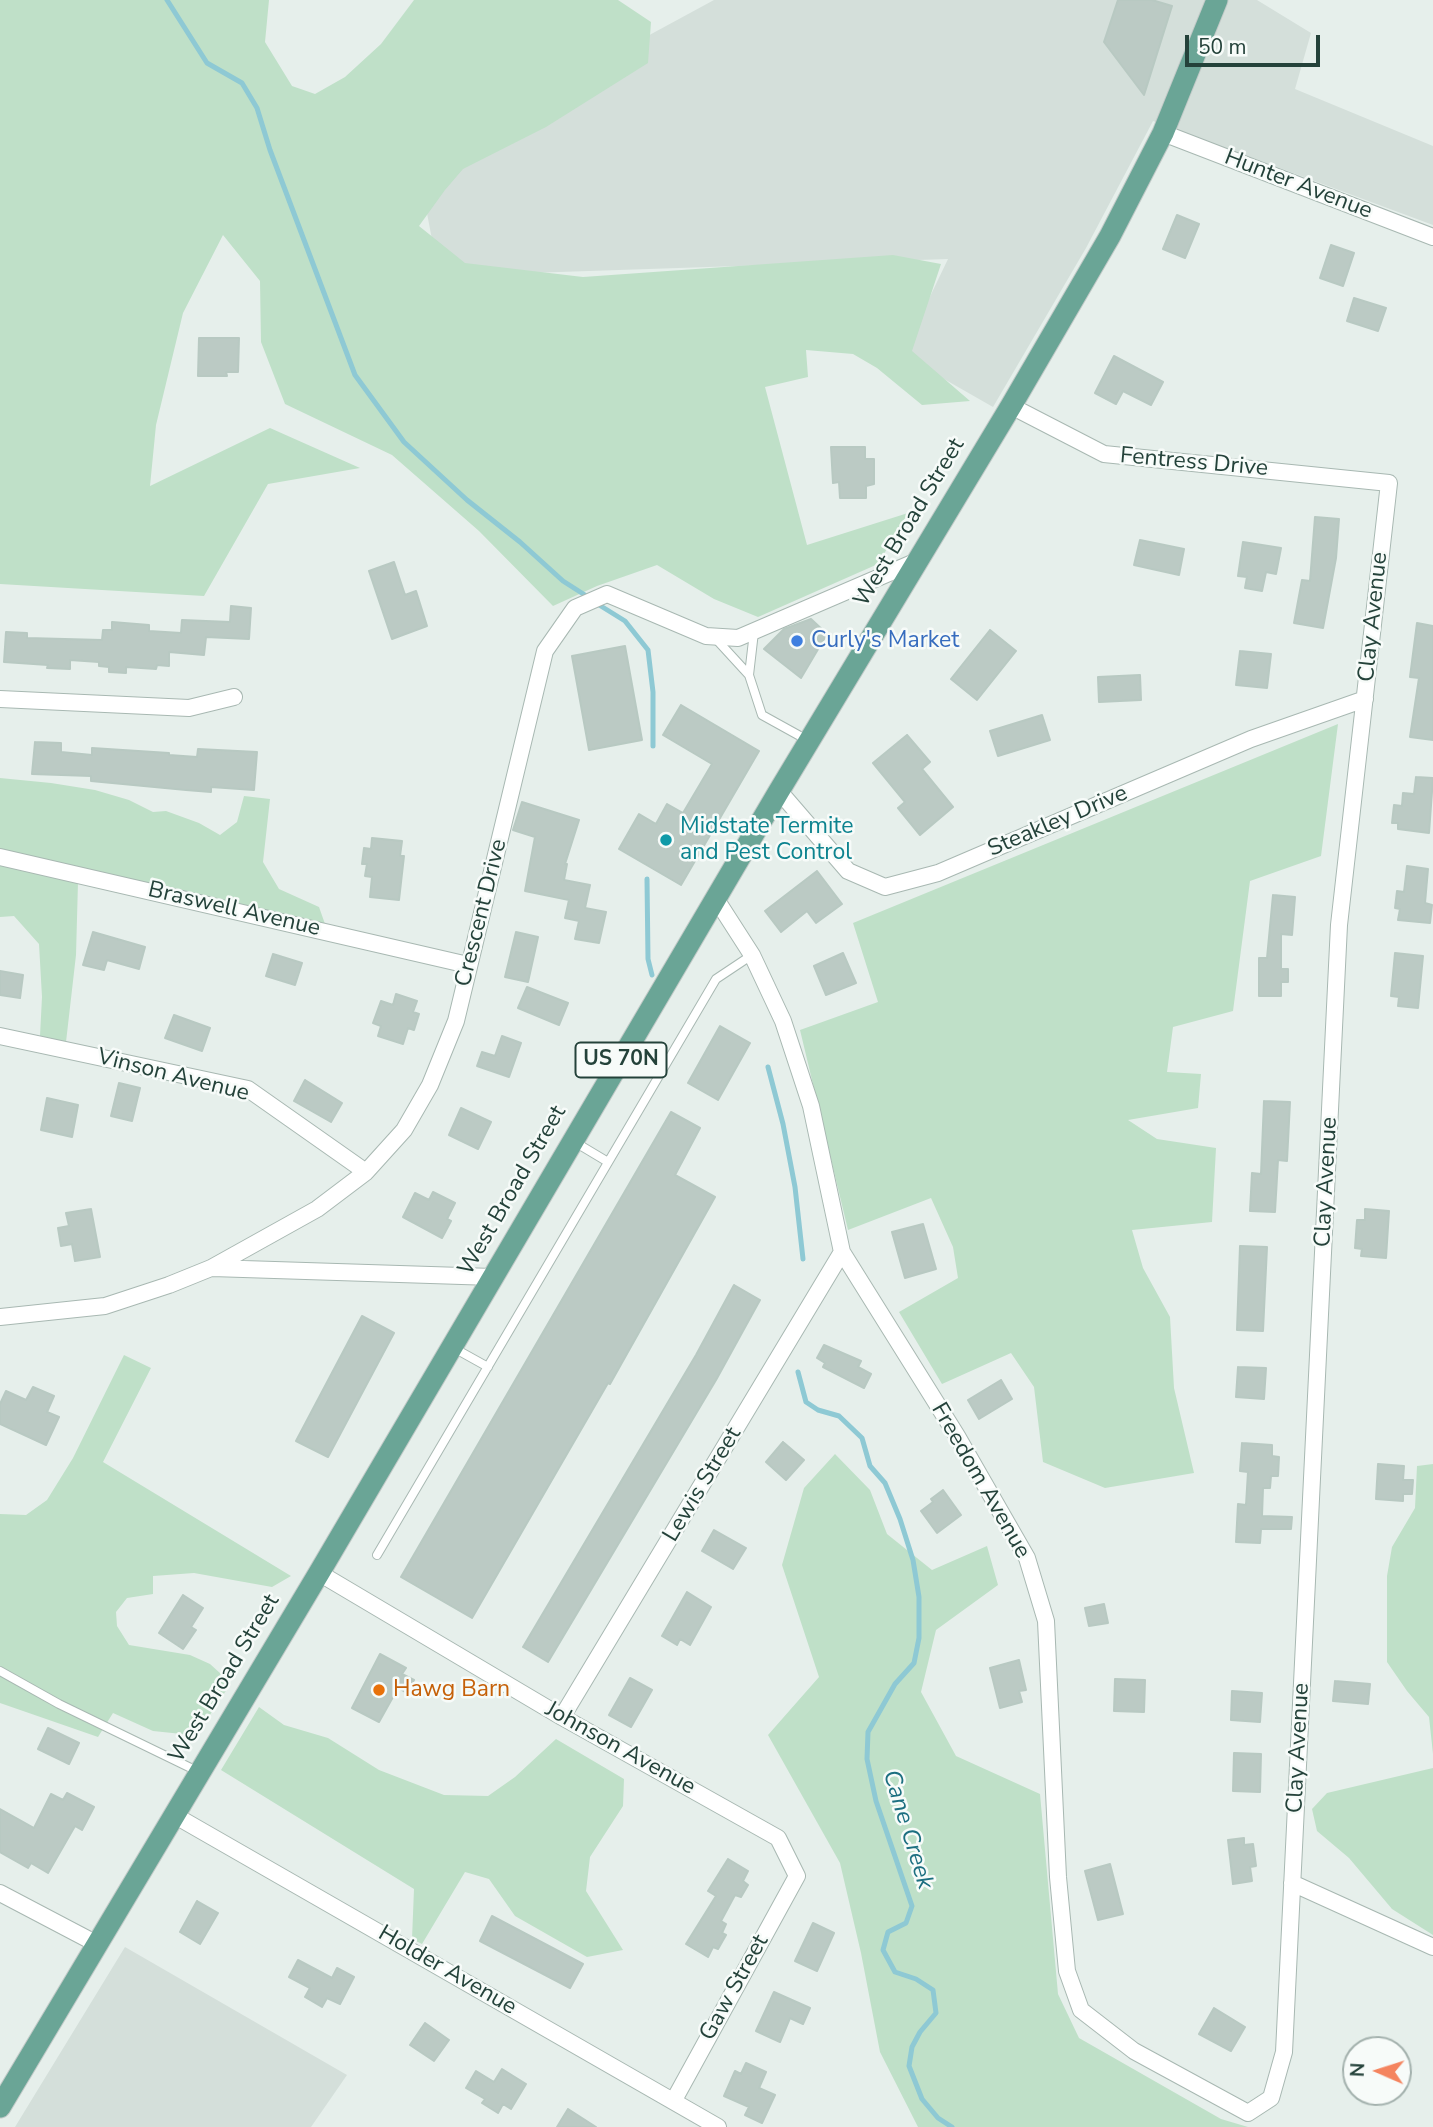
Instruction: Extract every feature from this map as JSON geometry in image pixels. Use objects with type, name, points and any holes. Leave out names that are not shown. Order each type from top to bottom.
[{"type":"main road","name":"West Broad Street","points":[[0,2107],[1110,236],[1163,133],[1217,0]]},
{"type":"street","name":"Hunter Avenue","points":[[1163,133],[1433,237]]},
{"type":"street","name":"Fentress Drive","points":[[1011,406],[1104,454],[1389,483]]},
{"type":"street","name":"Clay Avenue","points":[[1271,2098],[1284,2052],[1339,925],[1389,483]]},
{"type":"street","name":"Crescent Drive","points":[[0,1317],[105,1306],[211,1268],[317,1209],[366,1172],[404,1130],[430,1085],[456,1021],[545,651],[575,608],[607,594],[706,636],[738,638],[917,561]]},
{"type":"street","points":[[0,699],[189,708],[234,697]]},
{"type":"street","name":"Steakley Drive","points":[[779,791],[848,871],[885,887],[938,873],[1251,738],[1365,699]]},
{"type":"street","name":"Braswell Avenue","points":[[0,857],[468,965]]},
{"type":"street","name":"Freedom Avenue","points":[[716,899],[752,955],[783,1021],[811,1106],[842,1252],[957,1436],[1027,1558],[1046,1621],[1058,1877],[1067,1971],[1081,2010],[1134,2051],[1248,2113],[1271,2098]]},
{"type":"street","name":"Vinson Avenue","points":[[0,1036],[248,1089],[366,1172]]},
{"type":"street","name":"Lewis Street","points":[[562,1717],[842,1252]]},
{"type":"street","points":[[211,1268],[493,1277]]},
{"type":"street","name":"Johnson Avenue","points":[[319,1573],[562,1717],[778,1838],[797,1876]]},
{"type":"street","name":"Holder Avenue","points":[[174,1815],[718,2127]]},
{"type":"street","name":"Gaw Street","points":[[674,2100],[797,1876]]},
{"type":"street","points":[[1292,1883],[1433,1947]]},
{"type":"street","points":[[0,1893],[97,1944]]},
{"type":"lane","points":[[749,675],[754,631]]},
{"type":"lane","points":[[715,637],[749,675],[762,715],[808,741]]},
{"type":"lane","points":[[377,1555],[716,979],[752,955]]},
{"type":"lane","points":[[573,1141],[608,1162]]},
{"type":"lane","points":[[452,1347],[488,1367]]},
{"type":"lane","points":[[0,1671],[200,1772]]},
{"type":"shaded area","points":[[714,0],[1257,0],[1311,33],[1295,89],[1433,146],[1433,225],[1153,121],[1086,248],[993,407],[902,355],[948,259],[439,276],[417,161]]},
{"type":"shaded area","points":[[125,1947],[347,2075],[311,2127],[15,2127]]},
{"type":"green space","points":[[0,0],[269,0],[265,42],[292,86],[315,94],[345,77],[381,44],[414,0],[618,0],[651,22],[648,63],[546,127],[463,169],[419,226],[465,263],[583,277],[893,255],[941,264],[912,351],[970,401],[922,405],[877,368],[853,354],[806,350],[808,377],[765,387],[807,545],[908,513],[878,564],[758,617],[714,599],[657,565],[597,586],[553,606],[479,531],[392,455],[285,404],[261,342],[260,281],[223,235],[183,313],[156,425],[150,486],[270,428],[360,468],[268,484],[204,596],[0,584]]},
{"type":"green space","points":[[1338,724],[1321,856],[1250,881],[1233,1011],[1173,1027],[1167,1072],[1201,1074],[1198,1108],[1128,1120],[1157,1139],[1216,1148],[1212,1222],[1132,1230],[1143,1268],[1170,1317],[1174,1388],[1194,1473],[1105,1488],[1043,1462],[1034,1387],[1011,1353],[942,1384],[899,1312],[958,1278],[953,1247],[931,1198],[848,1230],[800,1030],[878,1002],[853,923]]},
{"type":"green space","points":[[0,778],[95,790],[129,800],[153,812],[166,811],[199,823],[220,835],[237,822],[244,796],[270,799],[263,862],[279,889],[319,907],[325,924],[0,850]]},
{"type":"green space","points":[[0,864],[78,882],[76,955],[66,1042],[40,1036],[42,997],[39,944],[14,916],[0,917]]},
{"type":"green space","points":[[124,1355],[151,1368],[103,1462],[291,1576],[272,1587],[194,1573],[153,1576],[153,1594],[127,1598],[116,1612],[117,1626],[129,1645],[190,1655],[210,1664],[231,1683],[200,1730],[182,1734],[153,1731],[113,1713],[98,1737],[0,1703],[0,1514],[26,1515],[47,1500],[73,1458]]},
{"type":"green space","points":[[835,1454],[870,1490],[887,1534],[932,1570],[987,1546],[998,1585],[936,1630],[921,1692],[956,1756],[1040,1794],[1058,1994],[1079,2038],[1221,2119],[1248,2127],[918,2127],[880,2052],[840,1863],[768,1735],[819,1677],[782,1565],[804,1488]]},
{"type":"green space","points":[[1433,1464],[1433,1754],[1429,1717],[1387,1662],[1387,1576],[1392,1547],[1415,1508],[1417,1466]]},
{"type":"green space","points":[[259,1707],[284,1725],[328,1738],[379,1770],[444,1795],[488,1796],[515,1777],[556,1739],[624,1779],[623,1806],[590,1857],[586,1891],[623,1950],[587,1957],[515,1916],[489,1879],[465,1872],[422,1944],[412,1939],[414,1889],[221,1770]]},
{"type":"green space","points":[[1433,1768],[1433,1935],[1392,1909],[1349,1858],[1317,1831],[1312,1809],[1327,1793]]},
{"type":"building","points":[[1118,0],[1152,0],[1172,6],[1144,95],[1104,42]]},
{"type":"building","points":[[1177,215],[1199,224],[1185,258],[1163,249]]},
{"type":"building","points":[[1331,245],[1354,253],[1343,286],[1320,278]]},
{"type":"building","points":[[1354,298],[1386,308],[1378,331],[1347,321]]},
{"type":"building","points":[[199,338],[239,338],[238,372],[226,372],[227,376],[198,376]]},
{"type":"building","points":[[1114,356],[1163,382],[1151,405],[1123,391],[1116,404],[1095,393]]},
{"type":"building","points":[[831,447],[865,447],[865,459],[874,459],[874,484],[866,486],[866,498],[840,498],[839,482],[833,483]]},
{"type":"building","points":[[1315,517],[1339,519],[1336,558],[1323,628],[1294,623],[1302,580],[1310,581]]},
{"type":"building","points":[[1140,540],[1184,549],[1179,575],[1134,565]]},
{"type":"building","points":[[1243,542],[1281,548],[1276,574],[1266,572],[1262,591],[1245,588],[1247,577],[1238,576]]},
{"type":"building","points":[[394,562],[405,595],[416,591],[427,626],[392,639],[369,571]]},
{"type":"building","points":[[231,606],[251,608],[249,639],[206,637],[204,655],[169,652],[169,666],[157,665],[156,669],[126,667],[126,673],[109,672],[109,667],[99,666],[99,662],[70,660],[70,669],[4,662],[6,632],[27,633],[27,638],[102,640],[103,630],[112,630],[112,622],[149,625],[149,631],[181,633],[182,620],[230,622]]},
{"type":"building","name":"Curly's Market","points":[[811,619],[827,634],[801,678],[764,649],[784,629]]},
{"type":"building","points":[[1417,623],[1433,626],[1433,740],[1410,737],[1419,678],[1410,677]]},
{"type":"building","points":[[990,630],[1016,651],[977,700],[951,679]]},
{"type":"building","points":[[625,646],[642,740],[589,750],[572,656]]},
{"type":"building","points":[[1240,651],[1271,654],[1267,688],[1236,685]]},
{"type":"building","points":[[1140,675],[1141,700],[1099,702],[1098,677]]},
{"type":"building","points":[[681,705],[759,751],[681,885],[619,849],[639,814],[656,824],[667,804],[683,813],[712,764],[663,735]]},
{"type":"building","points":[[1042,715],[1050,740],[998,756],[990,731]]},
{"type":"building","points":[[907,735],[930,762],[922,769],[953,807],[920,835],[898,808],[905,802],[873,763]]},
{"type":"building","points":[[35,742],[61,743],[61,752],[92,755],[92,748],[197,757],[198,749],[257,752],[254,790],[211,787],[211,792],[91,781],[91,776],[32,774]]},
{"type":"building","points":[[1416,777],[1433,778],[1429,833],[1398,829],[1398,823],[1392,823],[1394,805],[1402,806],[1403,793],[1414,794]]},
{"type":"building","points":[[522,802],[579,820],[565,864],[564,880],[590,885],[585,908],[606,912],[599,943],[575,939],[579,921],[565,918],[569,900],[525,891],[535,837],[513,830]]},
{"type":"building","points":[[372,838],[402,841],[400,856],[404,856],[399,900],[370,897],[372,877],[365,876],[367,864],[362,864],[364,848],[371,849]]},
{"type":"building","points":[[1407,866],[1428,869],[1425,903],[1432,905],[1430,923],[1398,920],[1400,909],[1395,908],[1397,891],[1404,892]]},
{"type":"building","points":[[817,871],[842,904],[816,923],[807,911],[781,932],[765,911]]},
{"type":"building","points":[[1273,895],[1295,897],[1292,935],[1281,934],[1281,969],[1288,969],[1288,982],[1281,982],[1281,996],[1259,996],[1259,958],[1267,958]]},
{"type":"building","points":[[93,932],[145,947],[139,969],[107,960],[104,970],[83,965]]},
{"type":"building","points":[[516,932],[538,937],[528,982],[505,977]]},
{"type":"building","points":[[843,953],[856,983],[826,995],[814,966]]},
{"type":"building","points":[[1395,953],[1423,956],[1418,1008],[1398,1006],[1399,997],[1391,996]]},
{"type":"building","points":[[273,954],[302,963],[295,985],[266,976]]},
{"type":"building","points":[[0,971],[23,975],[20,998],[0,995]]},
{"type":"building","points":[[527,987],[568,1003],[559,1025],[518,1008]]},
{"type":"building","points":[[396,994],[417,1001],[413,1012],[419,1014],[414,1030],[408,1028],[403,1044],[378,1036],[381,1026],[373,1023],[381,1001],[393,1005]]},
{"type":"building","points":[[174,1015],[210,1028],[202,1051],[165,1038]]},
{"type":"building","points":[[720,1026],[750,1043],[718,1100],[688,1083]]},
{"type":"building","points":[[502,1036],[521,1043],[509,1077],[477,1066],[482,1052],[495,1056]]},
{"type":"building","points":[[305,1080],[342,1103],[331,1122],[294,1101]]},
{"type":"building","points":[[119,1083],[140,1088],[132,1121],[111,1116]]},
{"type":"building","points":[[47,1098],[78,1105],[72,1137],[41,1130]]},
{"type":"building","points":[[1264,1101],[1290,1102],[1287,1161],[1278,1160],[1275,1212],[1250,1211],[1252,1173],[1261,1174]]},
{"type":"building","points":[[461,1108],[491,1122],[478,1149],[449,1135]]},
{"type":"building","points":[[671,1112],[700,1128],[675,1175],[715,1197],[610,1384],[608,1383],[472,1618],[401,1577]]},
{"type":"building","points":[[433,1192],[455,1203],[447,1219],[451,1221],[442,1238],[403,1217],[415,1193],[429,1200]]},
{"type":"building","points":[[91,1209],[100,1257],[75,1261],[72,1244],[61,1246],[58,1228],[69,1226],[66,1213]]},
{"type":"building","points":[[1365,1209],[1389,1211],[1386,1258],[1361,1256],[1362,1249],[1355,1248],[1357,1220],[1365,1220]]},
{"type":"building","points":[[923,1224],[936,1269],[905,1278],[892,1232]]},
{"type":"building","points":[[1240,1246],[1267,1247],[1263,1331],[1237,1330]]},
{"type":"building","points":[[734,1285],[760,1300],[716,1380],[548,1662],[523,1647],[696,1355]]},
{"type":"building","points":[[362,1316],[394,1333],[328,1457],[296,1441]]},
{"type":"building","points":[[824,1345],[861,1361],[858,1367],[871,1374],[864,1388],[823,1367],[825,1363],[817,1358]]},
{"type":"building","points":[[1238,1367],[1266,1368],[1264,1399],[1236,1397]]},
{"type":"building","points":[[1001,1380],[1012,1399],[979,1419],[968,1400]]},
{"type":"building","points":[[33,1387],[54,1396],[47,1412],[59,1417],[46,1445],[0,1424],[0,1404],[6,1391],[26,1400]]},
{"type":"building","points":[[783,1442],[804,1460],[786,1480],[766,1462]]},
{"type":"building","points":[[1242,1443],[1272,1445],[1272,1456],[1279,1457],[1278,1476],[1271,1476],[1270,1488],[1263,1488],[1262,1516],[1292,1517],[1291,1529],[1261,1529],[1260,1543],[1236,1542],[1238,1504],[1246,1505],[1248,1472],[1240,1471]]},
{"type":"building","points":[[1378,1464],[1404,1466],[1403,1480],[1413,1480],[1412,1494],[1403,1494],[1403,1501],[1376,1499]]},
{"type":"building","points":[[943,1490],[961,1515],[937,1533],[921,1511]]},
{"type":"building","points":[[714,1530],[746,1548],[733,1569],[702,1551]]},
{"type":"building","points":[[687,1592],[711,1607],[690,1645],[680,1639],[677,1645],[662,1636]]},
{"type":"building","points":[[183,1595],[203,1608],[191,1627],[196,1630],[183,1649],[159,1633]]},
{"type":"building","points":[[1104,1604],[1108,1623],[1089,1626],[1085,1608]]},
{"type":"building","name":"Hawg Barn","points":[[380,1654],[406,1668],[402,1674],[414,1680],[407,1693],[398,1688],[379,1722],[352,1708]]},
{"type":"building","points":[[1019,1660],[1026,1690],[1019,1691],[1022,1702],[1000,1708],[990,1668]]},
{"type":"building","points":[[630,1678],[652,1690],[631,1727],[609,1715]]},
{"type":"building","points":[[1115,1679],[1145,1680],[1144,1712],[1114,1711]]},
{"type":"building","points":[[1335,1681],[1370,1684],[1368,1704],[1333,1701]]},
{"type":"building","points":[[1232,1691],[1262,1693],[1260,1722],[1231,1720]]},
{"type":"building","points":[[48,1728],[79,1743],[69,1764],[38,1749]]},
{"type":"building","points":[[1234,1753],[1261,1754],[1260,1792],[1233,1791]]},
{"type":"building","points":[[67,1793],[94,1807],[82,1830],[75,1826],[48,1873],[31,1863],[28,1868],[0,1852],[0,1809],[34,1828],[51,1794],[63,1800]]},
{"type":"building","points":[[1244,1838],[1244,1845],[1253,1844],[1256,1866],[1250,1867],[1252,1881],[1233,1884],[1228,1840]]},
{"type":"building","points":[[728,1859],[748,1871],[743,1881],[748,1885],[741,1897],[735,1895],[721,1921],[726,1924],[722,1933],[726,1935],[718,1949],[713,1947],[708,1957],[686,1944],[716,1896],[708,1891]]},
{"type":"building","points":[[1110,1864],[1123,1914],[1098,1920],[1085,1871]]},
{"type":"building","points":[[197,1901],[218,1913],[200,1944],[180,1932]]},
{"type":"building","points":[[492,1916],[583,1964],[570,1988],[480,1941]]},
{"type":"building","points":[[813,1923],[834,1933],[817,1971],[795,1961]]},
{"type":"building","points":[[298,1960],[332,1978],[337,1968],[354,1977],[340,2004],[327,1998],[322,2007],[305,1997],[310,1988],[289,1977]]},
{"type":"building","points":[[774,1992],[810,2008],[803,2024],[790,2018],[780,2042],[756,2031]]},
{"type":"building","points":[[1214,2008],[1245,2027],[1231,2051],[1199,2034]]},
{"type":"building","points":[[425,2023],[449,2040],[434,2061],[410,2045]]},
{"type":"building","points":[[746,2063],[766,2072],[759,2088],[775,2095],[762,2123],[745,2115],[749,2107],[724,2096],[735,2071],[741,2074]]},
{"type":"building","points":[[502,2069],[526,2084],[511,2109],[503,2104],[498,2113],[482,2103],[485,2099],[466,2088],[476,2071],[494,2082]]},
{"type":"building","points":[[568,2109],[596,2127],[557,2127]]},
{"type":"waterway","points":[[167,0],[207,63],[242,83],[257,108],[270,150],[355,375],[404,442],[467,500],[563,581],[588,597]]},
{"type":"waterway","points":[[596,603],[625,621],[648,650],[653,692],[653,746]]},
{"type":"waterway","points":[[647,879],[648,959],[652,975]]},
{"type":"waterway","points":[[768,1067],[783,1124],[795,1187],[803,1259]]},
{"type":"waterway","name":"Cane Creek","points":[[798,1372],[806,1402],[818,1410],[839,1416],[862,1438],[870,1466],[885,1483],[913,1560],[919,1597],[919,1638],[914,1663],[895,1684],[868,1732],[867,1759],[876,1801],[912,1906],[906,1923],[888,1932],[883,1950],[895,1972],[916,1979],[933,1990],[936,2013],[920,2032],[912,2047],[909,2066],[922,2099],[938,2118],[952,2127]]},
{"type":"place","name":"Curly's Market","points":[[797,641]]},
{"type":"place","name":"Midstate Termite and Pest Control","points":[[666,840]]},
{"type":"place","name":"Hawg Barn","points":[[379,1690]]}]
